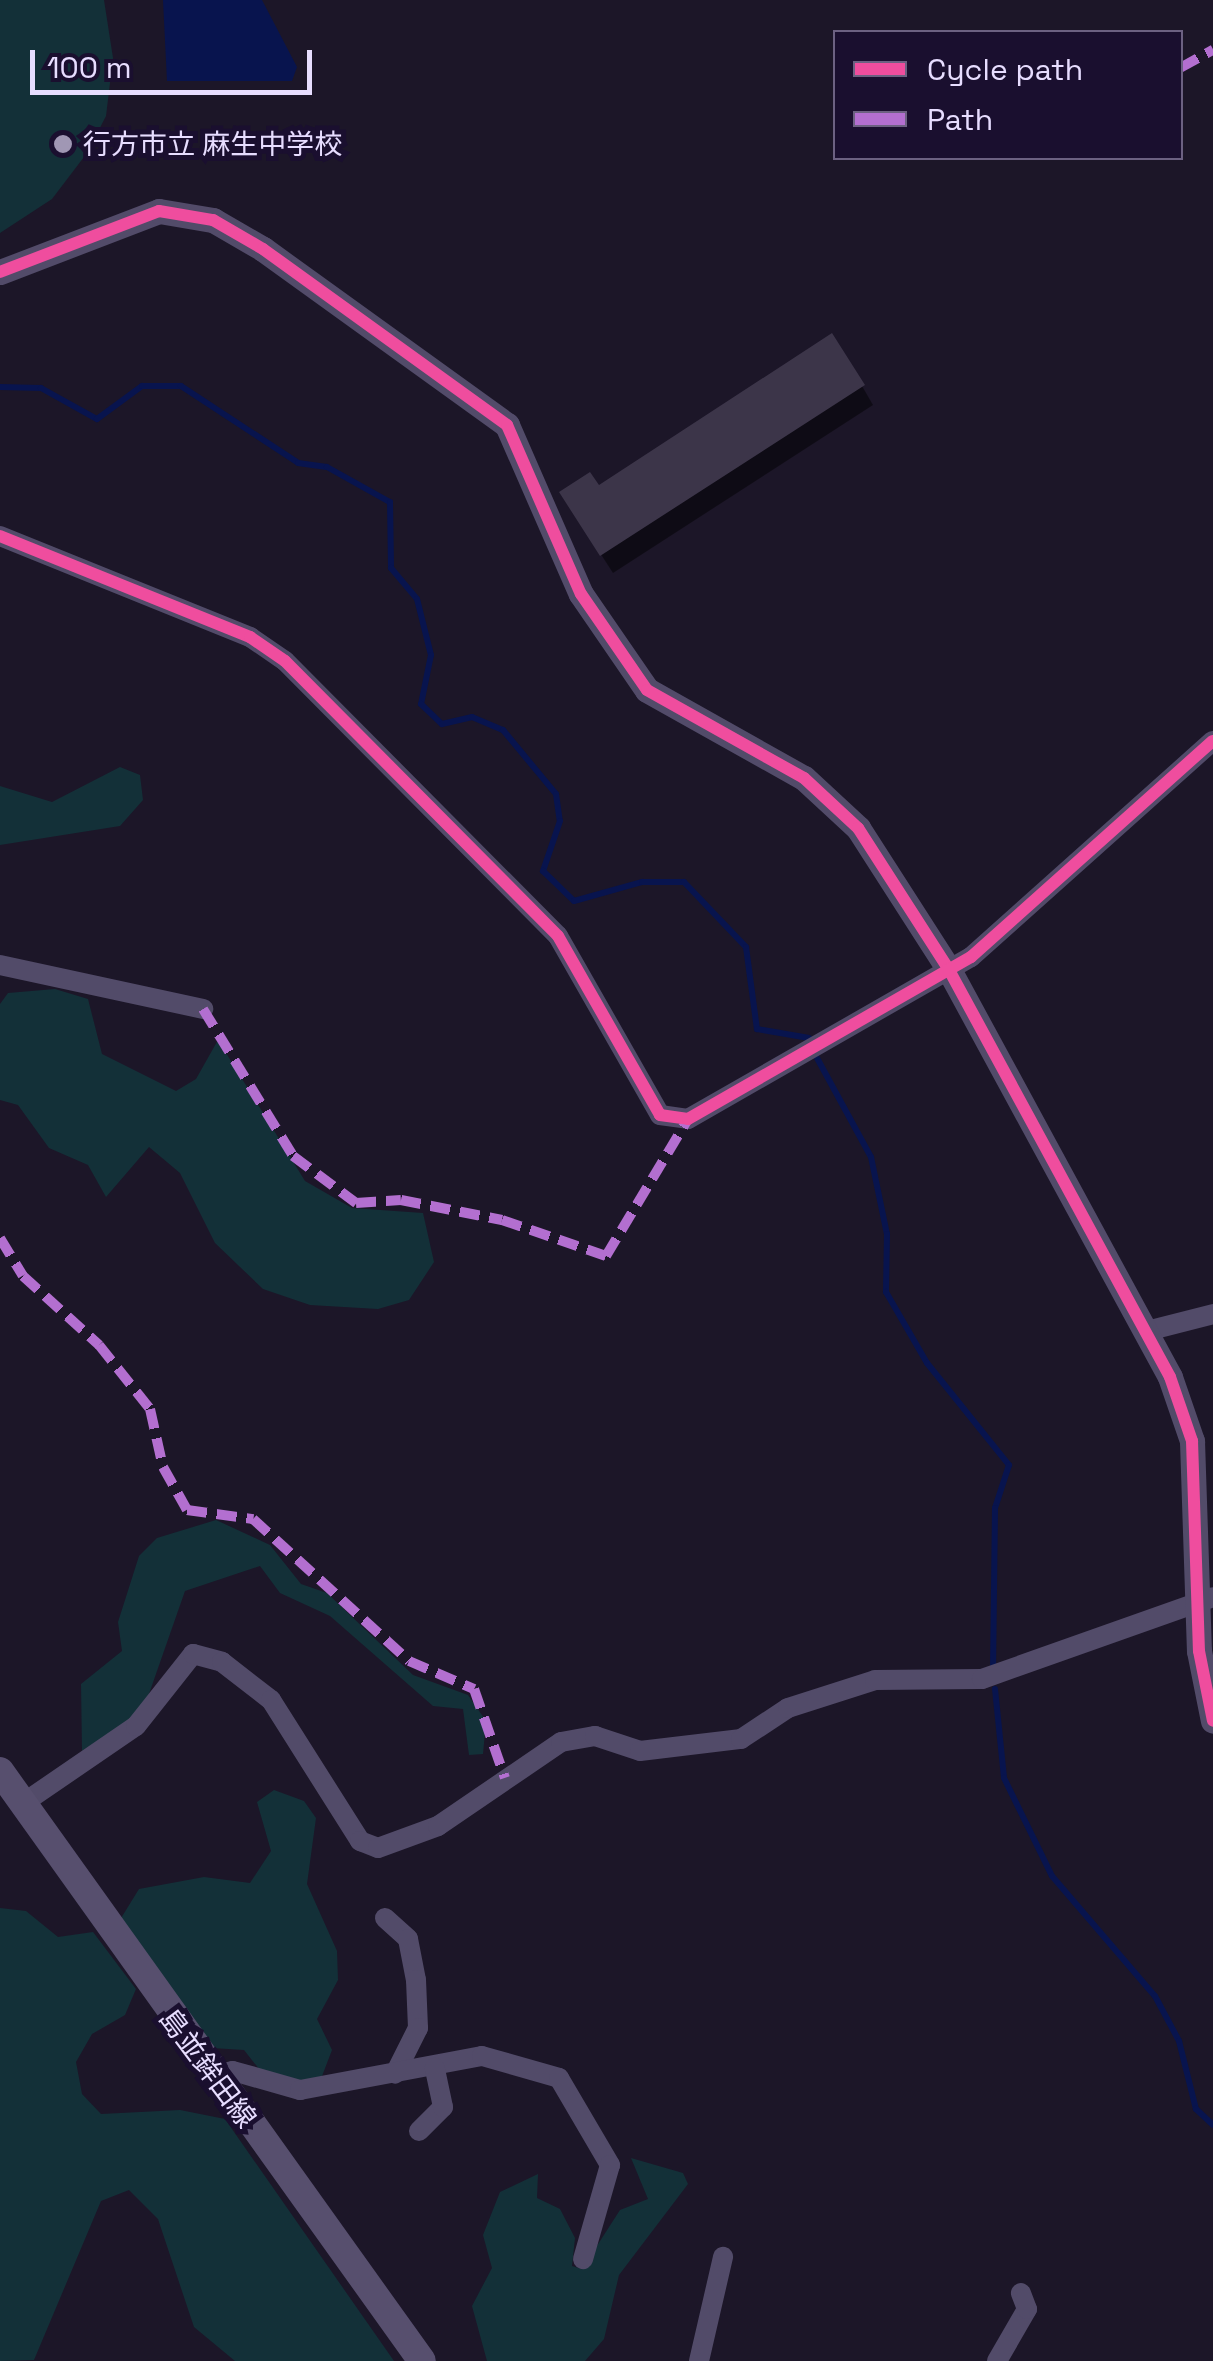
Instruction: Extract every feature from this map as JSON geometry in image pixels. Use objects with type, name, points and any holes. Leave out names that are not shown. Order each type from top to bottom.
[{"type":"main road","name":"島並鉾田線","points":[[0,1772],[422,2361]]},
{"type":"street","points":[[0,272],[50,260],[140,215],[196,214],[262,249],[456,384],[521,445],[580,594],[647,690],[834,803],[887,866],[948,968],[1147,1331],[1192,1441],[1213,1721]]},
{"type":"street","points":[[0,536],[250,637],[285,661],[558,936],[660,1115],[688,1119],[948,968],[1213,740]]},
{"type":"street","points":[[0,965],[204,1008]]},
{"type":"street","points":[[1147,1331],[1213,1314]]},
{"type":"street","points":[[22,1804],[136,1726],[176,1665],[193,1654],[222,1662],[271,1700],[360,1841],[378,1848],[430,1831],[561,1742],[595,1736],[648,1750],[741,1739],[788,1708],[874,1680],[982,1679],[1205,1598]]},
{"type":"street","points":[[385,1918],[408,1939],[416,1980],[418,2028],[395,2074]]},
{"type":"street","points":[[214,2075],[233,2071],[300,2090],[508,2058],[568,2085],[610,2164],[583,2260]]},
{"type":"street","points":[[419,2131],[443,2107],[435,2068]]},
{"type":"street","points":[[699,2361],[723,2257]]},
{"type":"street","points":[[998,2361],[1027,2309],[1021,2292]]},
{"type":"shaded area","name":"行方市立 麻生中学校","points":[[0,0],[104,0],[113,58],[106,116],[87,153],[52,199],[0,233]]},
{"type":"shaded area","points":[[163,0],[262,0],[297,67],[292,81],[167,81]]},
{"type":"shaded area","points":[[120,767],[140,775],[143,800],[120,826],[0,845],[0,786],[52,802]]},
{"type":"shaded area","points":[[55,989],[88,999],[102,1054],[176,1091],[196,1079],[218,1040],[305,1181],[352,1208],[423,1213],[434,1262],[409,1300],[378,1309],[310,1305],[263,1289],[215,1243],[180,1173],[149,1147],[106,1197],[88,1165],[49,1148],[18,1105],[0,1100],[0,1004],[8,993]]},
{"type":"shaded area","points":[[216,1520],[270,1545],[301,1584],[327,1593],[413,1675],[468,1695],[486,1721],[483,1754],[469,1755],[463,1709],[433,1706],[330,1616],[280,1593],[260,1566],[185,1591],[143,1711],[82,1751],[81,1684],[122,1651],[118,1622],[139,1556],[157,1538]]},
{"type":"shaded area","points":[[274,1790],[304,1801],[316,1818],[307,1884],[337,1951],[338,1980],[317,2019],[332,2050],[319,2084],[267,2079],[244,2050],[212,2048],[118,1923],[139,1889],[204,1877],[250,1883],[271,1851],[257,1802]]},
{"type":"shaded area","points":[[0,1908],[26,1911],[58,1937],[93,1932],[136,1989],[125,2015],[92,2034],[76,2062],[82,2094],[101,2114],[180,2110],[225,2119],[394,2361],[235,2361],[194,2327],[158,2219],[129,2190],[101,2201],[34,2360],[0,2361]]},
{"type":"shaded area","points":[[631,2158],[683,2173],[688,2184],[619,2275],[604,2339],[585,2361],[487,2361],[472,2306],[492,2268],[483,2235],[500,2192],[538,2174],[537,2198],[560,2209],[575,2238],[572,2266],[582,2269],[620,2210],[648,2199]]},
{"type":"building","points":[[832,333],[865,385],[600,556],[559,492],[590,472],[599,485]]},
{"type":"waterway","points":[[0,387],[41,388],[97,419],[142,386],[181,386],[298,463],[327,467],[390,502],[391,568],[417,599],[431,655],[421,704],[442,724],[472,717],[503,730],[556,794],[560,821],[543,871],[574,901],[642,882],[684,882],[746,947],[757,1029],[809,1038]]},
{"type":"waterway","points":[[817,1058],[871,1157],[887,1234],[886,1292],[927,1363],[1009,1465],[995,1508],[993,1668]]},
{"type":"waterway","points":[[995,1689],[1004,1778],[1052,1876],[1155,1996],[1179,2041],[1196,2109],[1213,2125]]},
{"type":"marked path","points":[[1183,66],[1213,50]]},
{"type":"marked path","points":[[203,1009],[293,1156],[356,1203],[401,1200],[502,1220],[606,1256],[688,1119]]},
{"type":"marked path","points":[[0,1238],[23,1276],[99,1345],[150,1409],[163,1467],[187,1510],[253,1519],[409,1661],[474,1689],[505,1778]]},
{"type":"cycle path","points":[[0,272],[159,211],[213,220],[263,249],[507,425],[581,594],[647,690],[804,778],[858,828],[948,968],[1170,1377],[1192,1441],[1199,1651],[1213,1721]]},
{"type":"cycle path","points":[[0,536],[250,637],[285,661],[558,936],[660,1115],[688,1119],[971,957],[1213,741]]},
{"type":"place","name":"行方市立 麻生中学校","points":[[63,144]]}]
